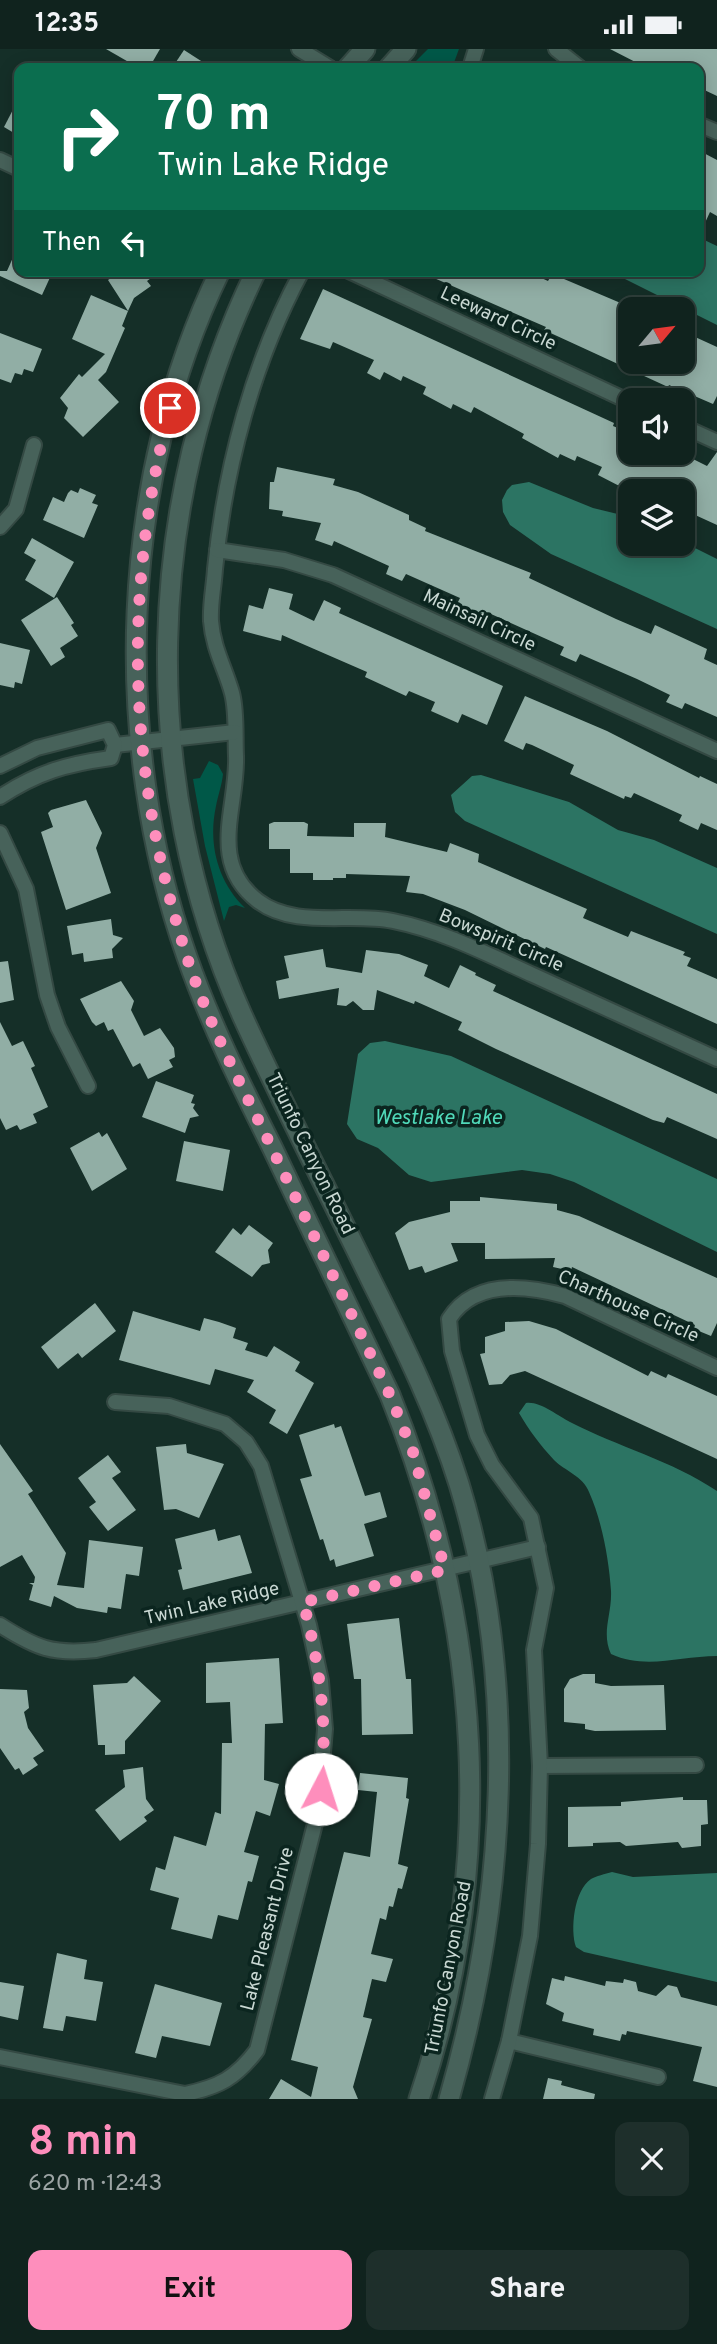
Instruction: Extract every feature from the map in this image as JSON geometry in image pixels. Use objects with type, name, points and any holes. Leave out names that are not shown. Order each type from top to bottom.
[{"type":"street","points":[[299,49],[322,63]]},
{"type":"street","points":[[352,63],[365,49]]},
{"type":"street","points":[[393,63],[406,49]]},
{"type":"street","points":[[556,49],[574,63]]},
{"type":"street","name":"Triunfo Canyon Road","points":[[218,277],[175,390],[147,517],[137,637],[141,742],[155,835],[187,957],[221,1044],[390,1395],[413,1452],[455,1608],[468,1716],[471,1813],[466,1900],[437,2045],[419,2099]]},
{"type":"street","name":"Triunfo Canyon Road","points":[[254,277],[204,404],[181,501],[171,574],[167,635],[170,738],[184,825],[216,946],[241,1012],[407,1352],[440,1427],[460,1488],[477,1562],[496,1704],[496,1855],[485,1951],[466,2040],[449,2099]]},
{"type":"street","points":[[115,744],[235,732],[232,694],[216,653],[211,619],[217,550],[226,492],[242,421],[284,304],[299,277]]},
{"type":"street","name":"Leeward Circle","points":[[362,277],[618,396]]},
{"type":"street","points":[[695,432],[717,442]]},
{"type":"street","points":[[0,527],[16,509],[34,445]]},
{"type":"street","name":"Mainsail Circle","points":[[217,550],[284,560],[333,575],[717,751]]},
{"type":"street","points":[[0,766],[37,748],[108,730],[115,744],[111,758],[66,764],[26,779],[0,797]]},
{"type":"street","name":"Bowspirit Circle","points":[[235,732],[237,779],[228,816],[226,844],[232,865],[243,886],[259,901],[280,913],[369,917],[441,933],[717,1059]]},
{"type":"street","points":[[0,834],[26,889],[47,995],[58,1027],[88,1086]]},
{"type":"street","name":"Charthouse Circle","points":[[538,1547],[526,1507],[492,1465],[477,1435],[452,1351],[449,1319],[466,1299],[485,1292],[515,1287],[565,1296],[717,1368]]},
{"type":"street","name":"Lake Pleasant Drive","points":[[0,2057],[185,2094],[214,2088],[243,2069],[257,2050],[318,1812],[324,1765],[321,1681],[303,1602],[261,1466],[246,1442],[225,1424],[169,1406],[116,1402]]},
{"type":"street","points":[[477,1562],[538,1547],[546,1588],[534,1650],[540,1766],[538,1844],[530,1936],[509,2041],[492,2099]]},
{"type":"street","name":"Twin Lake Ridge","points":[[0,1625],[27,1641],[64,1654],[96,1650],[477,1562]]},
{"type":"street","points":[[540,1766],[696,1765]]},
{"type":"street","points":[[509,2041],[658,2077]]},
{"type":"shaded area","points":[[428,49],[459,49],[454,63],[414,63]]},
{"type":"shaded area","points":[[209,761],[218,765],[223,774],[213,834],[217,861],[228,886],[245,908],[236,905],[229,907],[224,921],[205,846],[193,779],[200,778]]},
{"type":"water","points":[[704,240],[717,246],[717,325],[695,314],[695,297],[661,297],[621,277],[704,277]]},
{"type":"water","points":[[529,482],[593,508],[618,514],[618,556],[695,556],[695,548],[717,559],[717,629],[551,554],[510,525],[503,512],[502,500],[512,485]]},
{"type":"water","points":[[481,775],[569,802],[618,830],[654,840],[717,868],[717,934],[465,821],[455,812],[451,795],[472,776]]},
{"type":"water","name":"Westlake Lake","points":[[385,1041],[451,1056],[717,1179],[717,1252],[574,1182],[550,1174],[522,1170],[431,1182],[409,1175],[378,1148],[357,1139],[347,1124],[358,1054],[370,1043]]},
{"type":"water","points":[[526,1403],[543,1407],[588,1431],[663,1462],[717,1491],[717,1656],[650,1662],[624,1659],[611,1654],[607,1638],[610,1579],[594,1503],[583,1482],[554,1460],[539,1443],[519,1413]]},
{"type":"water","points":[[612,1872],[633,1877],[717,1873],[717,1982],[584,1952],[576,1947],[574,1921],[581,1892],[591,1879]]},
{"type":"building","points":[[106,49],[160,49],[152,63],[130,63]]},
{"type":"building","points":[[610,49],[717,49],[717,96],[704,90],[704,63],[637,63]]},
{"type":"building","points":[[184,50],[204,63],[175,63]]},
{"type":"building","points":[[14,108],[14,133],[4,127]]},
{"type":"building","points":[[704,153],[717,160],[717,216],[710,212],[704,225]]},
{"type":"building","points":[[14,255],[14,277],[50,277],[42,295],[0,276],[0,271],[7,271]]},
{"type":"building","points":[[153,277],[147,281],[151,286],[134,298],[128,311],[108,280]]},
{"type":"building","points":[[432,277],[539,277],[548,281],[550,277],[559,277],[618,302],[618,364],[544,330],[546,327]]},
{"type":"building","points":[[323,289],[614,423],[613,426],[618,428],[618,465],[695,465],[695,460],[707,466],[717,452],[717,525],[695,515],[695,479],[618,479],[618,485],[598,475],[602,467],[577,456],[575,461],[560,454],[558,458],[522,438],[524,434],[474,407],[471,413],[453,404],[451,409],[423,394],[426,387],[403,376],[401,381],[384,372],[380,380],[367,373],[374,360],[333,342],[330,349],[300,339]]},
{"type":"building","points":[[91,295],[128,311],[122,326],[125,328],[106,372],[98,380],[119,402],[83,437],[64,418],[68,408],[60,398],[79,374],[82,377],[105,354],[72,339]]},
{"type":"building","points":[[0,333],[42,349],[33,372],[24,369],[22,375],[15,373],[11,383],[0,379]]},
{"type":"building","points":[[695,337],[717,347],[717,396],[713,404],[695,396],[695,388],[668,387],[642,375],[695,375]]},
{"type":"building","points":[[277,467],[335,479],[333,485],[358,492],[409,515],[409,520],[426,528],[425,531],[531,573],[529,578],[616,619],[651,634],[655,625],[707,649],[704,659],[717,665],[717,717],[685,703],[682,709],[666,702],[670,695],[637,679],[580,654],[576,662],[560,655],[564,647],[491,614],[489,619],[456,606],[460,598],[406,574],[402,581],[386,574],[389,566],[334,541],[332,546],[315,540],[321,523],[282,516],[283,511],[269,509],[270,482],[274,482]]},
{"type":"building","points":[[80,488],[96,495],[92,503],[98,505],[84,538],[43,520],[53,497],[64,502],[71,490],[78,493]]},
{"type":"building","points":[[32,538],[74,562],[54,598],[25,580],[36,560],[24,553]]},
{"type":"building","points":[[269,588],[293,594],[289,609],[314,621],[324,600],[341,608],[339,613],[503,686],[487,725],[462,714],[458,723],[431,711],[435,702],[409,691],[406,696],[365,677],[367,672],[282,635],[281,641],[243,631],[249,605],[263,609]]},
{"type":"building","points":[[57,597],[74,623],[71,625],[78,636],[60,648],[65,657],[51,666],[21,620]]},
{"type":"building","points":[[0,643],[30,650],[22,684],[15,682],[14,688],[0,685]]},
{"type":"building","points":[[525,696],[607,731],[699,778],[700,776],[717,784],[717,830],[701,823],[698,830],[679,821],[682,815],[634,793],[631,798],[625,796],[624,799],[570,774],[574,765],[532,745],[526,743],[523,750],[504,741]]},
{"type":"building","points":[[86,800],[102,833],[96,848],[111,893],[66,910],[41,832],[53,827],[48,813],[51,810]]},
{"type":"building","points":[[304,822],[308,824],[307,836],[354,837],[354,823],[386,823],[385,837],[447,852],[450,843],[479,854],[478,862],[587,909],[583,918],[628,937],[631,931],[685,952],[683,955],[691,958],[687,966],[717,979],[717,1024],[546,947],[545,949],[465,910],[423,894],[406,892],[410,876],[346,874],[346,878],[313,880],[313,873],[290,873],[290,849],[269,849],[269,824]]},
{"type":"building","points":[[111,919],[113,935],[123,938],[112,949],[113,958],[84,962],[83,953],[72,955],[67,926]]},
{"type":"building","points":[[323,949],[326,967],[362,973],[366,950],[399,954],[428,965],[424,976],[449,988],[460,965],[496,985],[493,991],[717,1094],[717,1139],[667,1117],[664,1123],[653,1120],[496,1049],[458,1030],[462,1022],[415,1001],[414,1004],[377,990],[374,1010],[363,1010],[353,1001],[346,1006],[337,1005],[339,988],[279,999],[276,981],[289,978],[284,956]]},
{"type":"building","points":[[8,961],[14,1000],[0,1003],[0,962]]},
{"type":"building","points":[[121,981],[134,1001],[131,1010],[144,1036],[160,1028],[174,1048],[175,1057],[169,1060],[173,1067],[148,1079],[140,1063],[133,1067],[113,1029],[108,1031],[104,1022],[96,1026],[92,1022],[80,999]]},
{"type":"building","points":[[0,1022],[12,1046],[23,1041],[35,1066],[31,1068],[48,1107],[33,1114],[37,1123],[20,1130],[17,1125],[6,1130],[0,1118]]},
{"type":"building","points":[[156,1081],[194,1095],[191,1103],[195,1104],[193,1108],[199,1116],[190,1118],[185,1133],[142,1117]]},
{"type":"building","points":[[99,1132],[102,1137],[107,1133],[127,1169],[92,1191],[70,1148]]},
{"type":"building","points":[[184,1141],[230,1150],[223,1191],[176,1181]]},
{"type":"building","points":[[480,1197],[557,1204],[557,1210],[579,1216],[717,1278],[717,1323],[711,1336],[694,1329],[695,1325],[572,1267],[571,1271],[553,1267],[555,1258],[485,1259],[485,1243],[451,1243],[458,1261],[425,1273],[422,1266],[409,1270],[395,1233],[409,1222],[450,1212],[450,1201],[480,1201]]},
{"type":"building","points":[[249,1225],[273,1243],[268,1250],[270,1263],[262,1265],[252,1277],[215,1252],[233,1228],[241,1235]]},
{"type":"building","points":[[95,1303],[116,1331],[82,1358],[78,1353],[58,1369],[41,1347]]},
{"type":"building","points":[[133,1311],[200,1331],[204,1318],[219,1322],[236,1328],[233,1338],[248,1343],[245,1350],[267,1357],[274,1346],[300,1362],[295,1371],[314,1383],[287,1434],[269,1423],[276,1410],[247,1392],[254,1380],[215,1369],[210,1385],[119,1360]]},
{"type":"building","points":[[529,1321],[556,1329],[648,1376],[651,1371],[666,1378],[668,1374],[717,1396],[717,1459],[525,1371],[510,1375],[502,1384],[489,1385],[480,1354],[485,1353],[485,1337],[505,1331],[505,1322]]},
{"type":"building","points":[[334,1424],[335,1428],[341,1426],[365,1496],[380,1492],[387,1517],[364,1524],[374,1556],[336,1567],[334,1559],[330,1561],[323,1539],[320,1540],[300,1479],[312,1476],[299,1435]]},
{"type":"building","points":[[0,1444],[33,1491],[28,1494],[66,1553],[57,1585],[84,1588],[89,1540],[143,1547],[139,1576],[126,1574],[121,1609],[108,1607],[107,1613],[77,1608],[54,1596],[51,1607],[29,1600],[33,1585],[29,1583],[34,1583],[35,1577],[22,1555],[0,1567]]},
{"type":"building","points":[[186,1444],[187,1453],[224,1464],[199,1518],[176,1509],[164,1510],[156,1447]]},
{"type":"building","points":[[108,1455],[121,1472],[112,1478],[136,1510],[108,1531],[89,1507],[96,1502],[78,1478]]},
{"type":"building","points":[[215,1529],[218,1541],[240,1535],[252,1573],[183,1590],[178,1570],[182,1569],[175,1539]]},
{"type":"building","points":[[399,1618],[406,1679],[411,1679],[413,1734],[362,1735],[361,1679],[354,1679],[347,1624]]},
{"type":"building","points":[[279,1658],[283,1723],[265,1724],[264,1780],[279,1784],[270,1816],[256,1811],[244,1852],[259,1856],[252,1882],[248,1881],[238,1920],[218,1915],[212,1939],[171,1929],[179,1898],[150,1890],[156,1867],[165,1870],[174,1836],[206,1846],[215,1812],[221,1814],[222,1743],[232,1743],[230,1702],[206,1703],[206,1663]]},
{"type":"building","points":[[583,1674],[595,1674],[595,1683],[611,1686],[664,1685],[666,1730],[595,1731],[585,1729],[585,1724],[564,1722],[564,1689],[570,1679]]},
{"type":"building","points":[[134,1676],[161,1701],[125,1741],[125,1754],[105,1755],[105,1745],[98,1745],[93,1685],[127,1683]]},
{"type":"building","points":[[0,1689],[27,1690],[29,1708],[24,1712],[28,1728],[44,1751],[33,1758],[38,1765],[23,1775],[19,1768],[15,1770],[0,1748]]},
{"type":"building","points":[[143,1767],[146,1799],[154,1810],[144,1817],[147,1821],[120,1841],[95,1810],[125,1787],[123,1770]]},
{"type":"building","points":[[360,1773],[408,1778],[406,1798],[409,1799],[398,1864],[408,1867],[402,1889],[398,1888],[393,1907],[389,1906],[386,1920],[380,1918],[371,1954],[393,1959],[386,1982],[372,1979],[363,2017],[372,2019],[353,2087],[358,2099],[269,2099],[281,2079],[311,2097],[318,2067],[291,2060],[344,1852],[370,1857],[377,1792],[358,1790]]},
{"type":"building","points":[[683,1797],[683,1800],[707,1800],[708,1824],[701,1825],[701,1846],[682,1848],[678,1842],[626,1846],[620,1842],[568,1847],[568,1807],[621,1806],[621,1802]]},
{"type":"building","points":[[57,1953],[87,1960],[84,1979],[103,1982],[96,2021],[66,2016],[63,2031],[43,2028]]},
{"type":"building","points":[[565,1976],[605,1986],[606,1981],[623,1983],[624,1979],[636,1982],[638,1991],[656,1996],[668,1985],[677,1987],[681,1997],[717,2006],[717,2087],[693,2081],[702,2047],[627,2031],[626,2035],[622,2034],[620,2041],[593,2035],[594,2029],[562,2021],[564,2013],[546,2004],[552,1978],[564,1981]]},
{"type":"building","points":[[0,1982],[24,1986],[18,2020],[0,2016]]},
{"type":"building","points":[[155,1984],[222,2003],[210,2046],[162,2036],[156,2058],[135,2053]]},
{"type":"building","points":[[548,2078],[562,2081],[561,2085],[595,2094],[594,2099],[543,2099]]},
{"type":"route","points":[[170,408],[147,517],[137,637],[142,765],[169,898],[187,957],[221,1044],[390,1395],[413,1452],[445,1570],[303,1602],[321,1681],[325,1730],[321,1789]]}]
